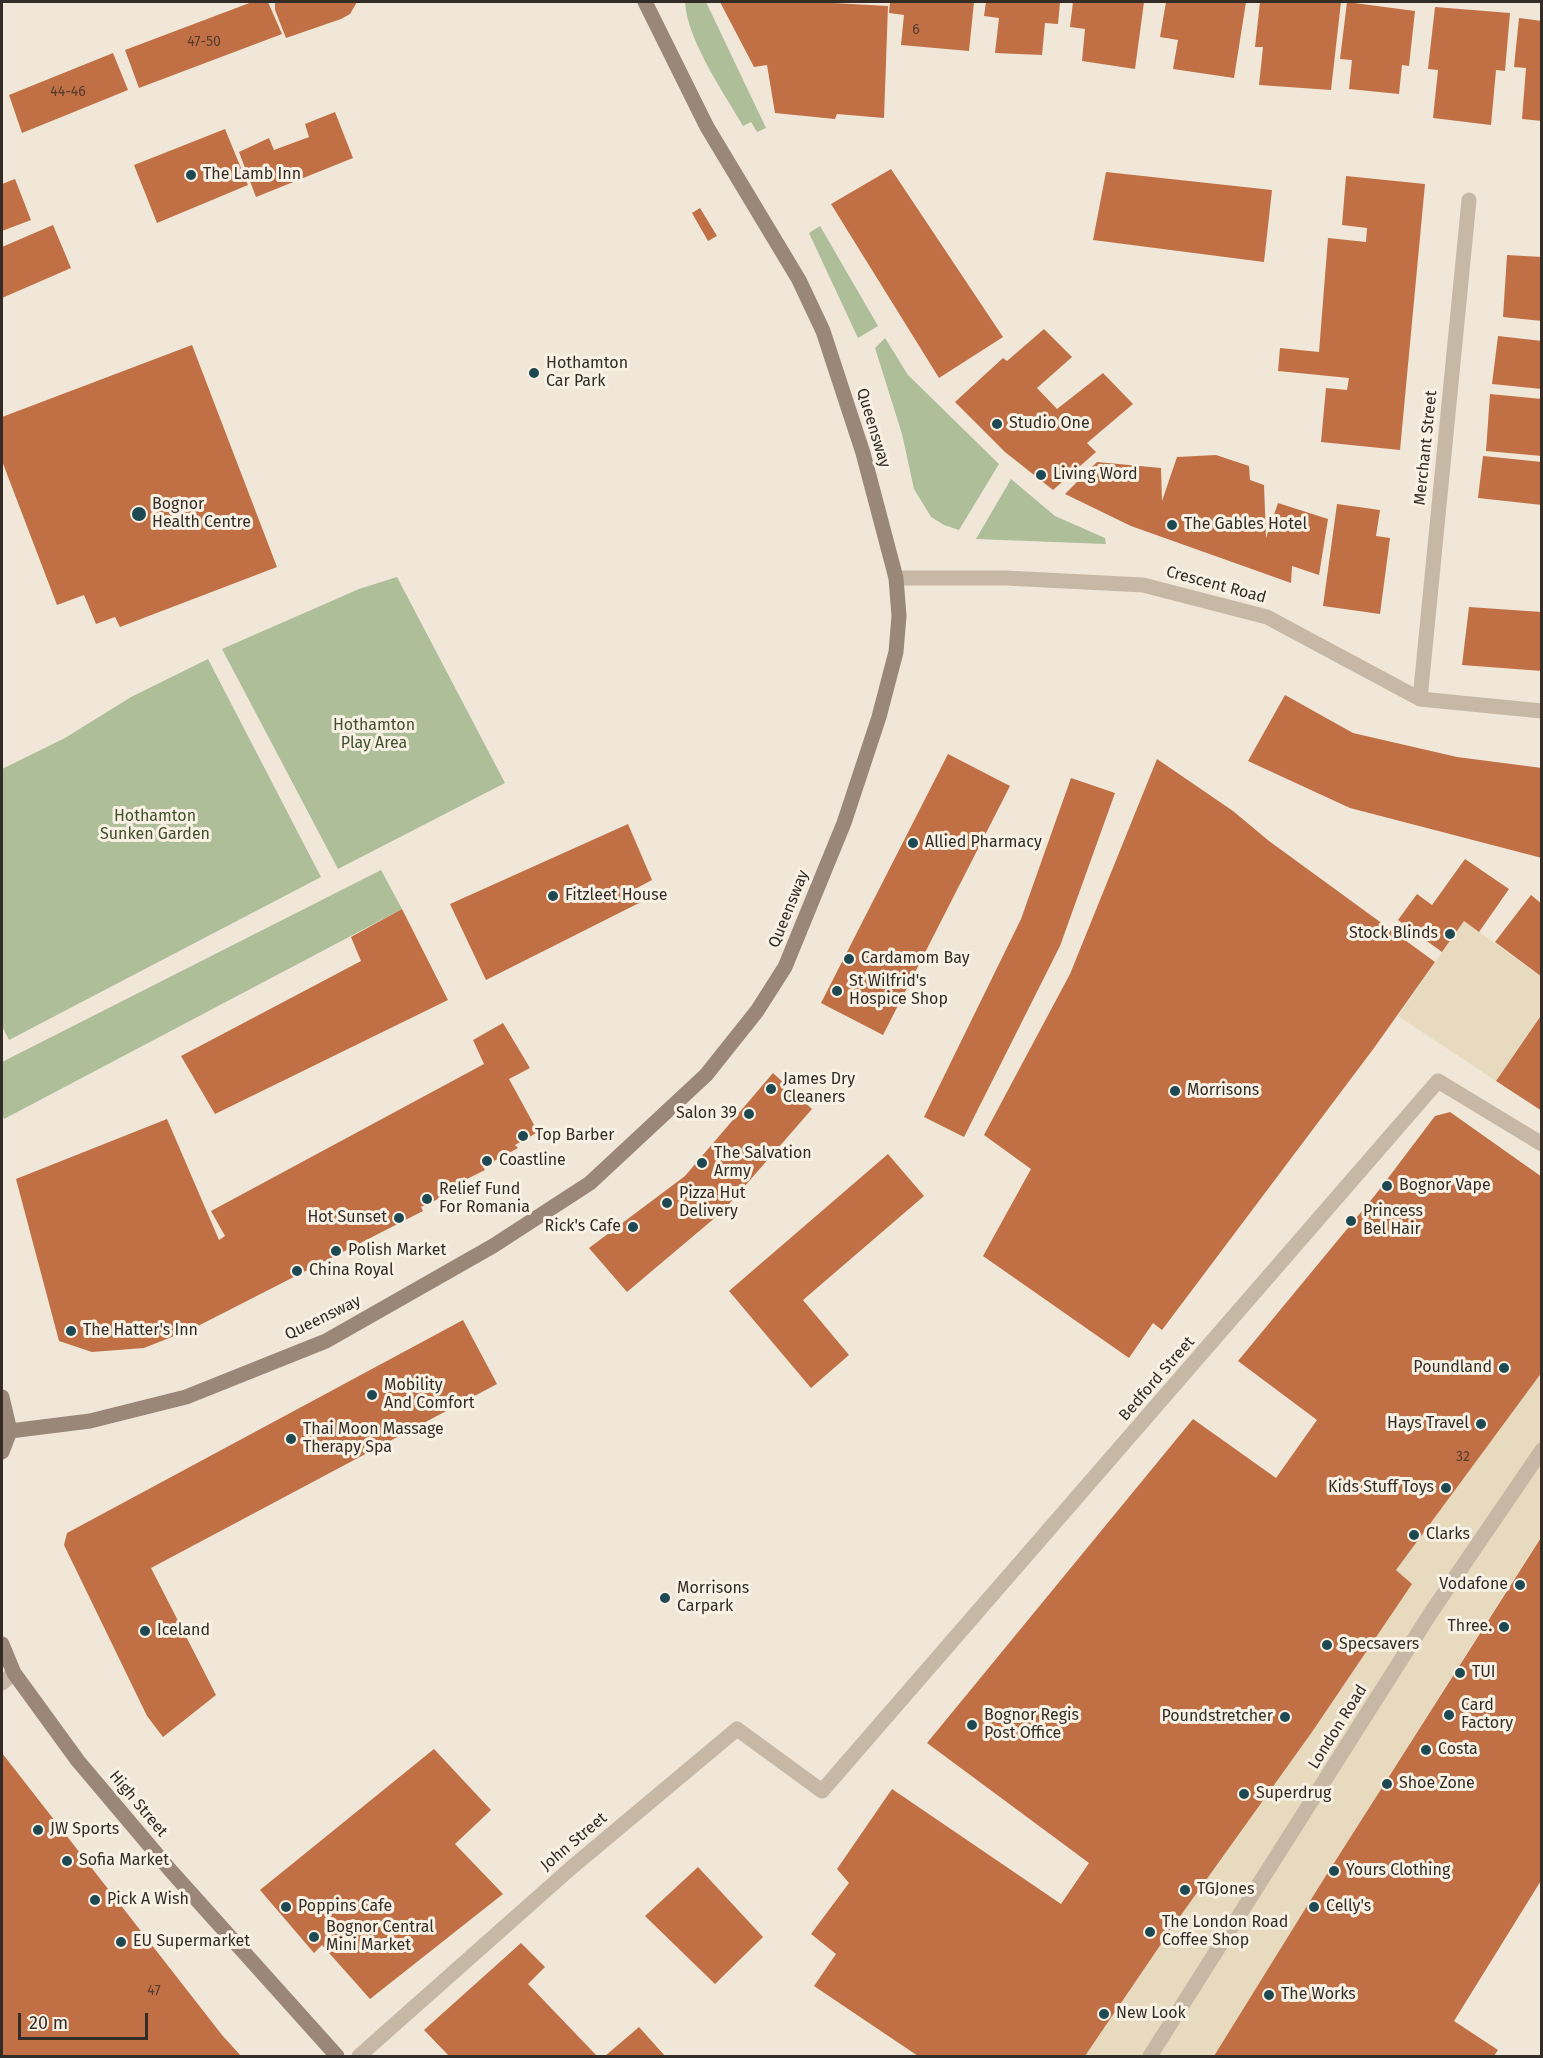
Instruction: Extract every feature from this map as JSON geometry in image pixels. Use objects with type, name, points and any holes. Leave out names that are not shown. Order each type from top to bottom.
[{"type":"street","name":"Queensway","points":[[10,1431],[90,1421],[186,1396],[326,1341],[492,1246],[590,1183],[706,1075],[757,1011],[784,968],[844,823],[879,717],[896,652],[899,616],[896,578],[862,453],[823,331],[800,280],[707,127],[645,2]]},
{"type":"street","name":"Merchant Street","points":[[1420,699],[1469,200]]},
{"type":"street","name":"Crescent Road","points":[[896,578],[1006,578],[1143,585],[1267,617],[1420,699],[1542,711]]},
{"type":"street","name":"Bedford Street","points":[[822,1791],[1438,1081],[1542,1144]]},
{"type":"street","points":[[2,1397],[10,1431],[2,1452]]},
{"type":"street","name":"London Road","points":[[1150,2056],[1430,1614],[1542,1450]]},
{"type":"street","name":"High Street","points":[[2,1644],[14,1672],[78,1761],[171,1871],[337,2056]]},
{"type":"street","points":[[2,1683],[14,1672]]},
{"type":"street","name":"John Street","points":[[359,2056],[570,1868],[736,1729],[822,1791]]},
{"type":"green space","points":[[685,2],[706,2],[766,128],[757,132],[751,122],[743,126],[699,49],[687,17]]},
{"type":"green space","points":[[820,226],[878,326],[858,338],[809,233]]},
{"type":"green space","points":[[885,338],[908,375],[999,464],[959,530],[931,517],[914,489],[902,434],[875,348]]},
{"type":"green space","points":[[1011,479],[1055,516],[1105,538],[1106,544],[976,539]]},
{"type":"green space","name":"Hothamton Play Area","points":[[397,577],[505,783],[338,869],[222,649],[359,589]]},
{"type":"green space","name":"Hothamton Sunken Garden","points":[[208,659],[321,877],[9,1040],[2,1026],[2,769],[65,738],[131,697]]},
{"type":"green space","points":[[381,870],[402,909],[4,1119],[2,1062]]},
{"type":"shaded area","points":[[1464,921],[1541,977],[1541,1014],[1496,1081],[1398,1016]]},
{"type":"shaded area","points":[[1541,1372],[1541,1536],[1214,2056],[1085,2056],[1176,1922],[1312,1732],[1412,1584],[1396,1570]]},
{"type":"building","points":[[252,2],[268,2],[282,34],[139,88],[125,50]]},
{"type":"building","points":[[275,2],[357,2],[350,14],[341,19],[286,38],[275,10]]},
{"type":"building","points":[[720,2],[815,2],[888,6],[884,118],[837,114],[835,119],[775,113],[767,65],[754,67]]},
{"type":"building","points":[[890,2],[974,2],[969,51],[901,45],[904,15],[889,13]]},
{"type":"building","points":[[986,2],[1060,2],[1058,24],[1045,23],[1042,55],[995,53],[999,18],[984,16]]},
{"type":"building","points":[[1073,2],[1144,2],[1135,69],[1082,61],[1085,29],[1070,27]]},
{"type":"building","points":[[1166,2],[1246,2],[1234,78],[1173,69],[1178,40],[1160,37]]},
{"type":"building","points":[[1260,2],[1341,2],[1331,90],[1259,85],[1263,47],[1255,47]]},
{"type":"building","points":[[1347,2],[1415,11],[1409,66],[1402,65],[1399,94],[1349,89],[1352,60],[1340,59]]},
{"type":"building","points":[[1435,7],[1510,13],[1505,71],[1496,70],[1491,125],[1433,118],[1438,70],[1428,69]]},
{"type":"building","points":[[1519,18],[1542,21],[1542,121],[1522,119],[1526,68],[1514,67]]},
{"type":"building","points":[[113,53],[128,90],[22,133],[9,95]]},
{"type":"building","points":[[335,112],[353,158],[256,197],[239,152],[269,138],[274,150],[309,137],[305,124]]},
{"type":"building","name":"The Lamb Inn","points":[[225,129],[248,185],[157,223],[134,165]]},
{"type":"building","points":[[891,169],[1003,337],[939,378],[831,204]]},
{"type":"building","points":[[1106,172],[1272,190],[1264,262],[1093,240]]},
{"type":"building","points":[[1346,176],[1425,184],[1400,450],[1321,442],[1326,388],[1347,390],[1349,378],[1278,371],[1280,348],[1319,352],[1328,238],[1366,242],[1367,228],[1342,225]]},
{"type":"building","points":[[15,179],[31,220],[2,231],[2,184]]},
{"type":"building","points":[[700,208],[717,236],[708,241],[692,213]]},
{"type":"building","points":[[53,225],[71,268],[2,298],[2,247]]},
{"type":"building","points":[[1507,255],[1542,257],[1542,321],[1503,317]]},
{"type":"building","points":[[1044,329],[1072,357],[1037,388],[1057,409],[1103,373],[1133,404],[1087,443],[1096,452],[1053,490],[1005,452],[955,402],[1003,358],[1007,361]]},
{"type":"building","points":[[1498,336],[1542,341],[1542,389],[1492,384]]},
{"type":"building","name":"Bognor Health Centre","points":[[192,345],[277,567],[120,627],[115,617],[96,624],[84,595],[57,605],[2,461],[2,417]]},
{"type":"building","points":[[1490,394],[1542,399],[1542,456],[1486,451]]},
{"type":"building","points":[[1216,455],[1249,466],[1250,480],[1264,485],[1266,538],[1278,503],[1328,519],[1319,575],[1292,566],[1291,583],[1131,526],[1065,494],[1097,462],[1161,468],[1162,501],[1177,457]]},
{"type":"building","points":[[1483,456],[1542,462],[1542,505],[1478,498]]},
{"type":"building","points":[[1337,504],[1380,510],[1376,536],[1390,538],[1380,614],[1323,606]]},
{"type":"building","points":[[1469,607],[1542,612],[1542,671],[1462,665]]},
{"type":"building","points":[[1285,695],[1353,733],[1457,757],[1542,768],[1542,858],[1350,808],[1248,761]]},
{"type":"building","points":[[948,754],[1010,786],[883,1035],[821,1003]]},
{"type":"building","name":"Morrisons","points":[[1157,759],[1233,811],[1269,841],[1435,962],[1374,1048],[1162,1330],[1153,1323],[1129,1358],[983,1256],[1031,1169],[984,1135],[1070,974]]},
{"type":"building","points":[[1071,778],[1115,793],[1060,946],[964,1137],[924,1117],[1021,919]]},
{"type":"building","name":"Fitzleet House","points":[[628,824],[652,880],[635,889],[641,902],[486,980],[450,904]]},
{"type":"building","points":[[1465,859],[1509,889],[1479,932],[1464,921],[1442,952],[1398,920],[1417,894],[1432,905]]},
{"type":"building","points":[[1531,895],[1542,904],[1542,977],[1495,942]]},
{"type":"building","points":[[402,909],[448,1000],[215,1114],[181,1056],[361,961],[351,937]]},
{"type":"building","points":[[1542,1014],[1542,1111],[1496,1081]]},
{"type":"building","points":[[503,1023],[530,1068],[509,1079],[538,1132],[515,1145],[518,1148],[483,1167],[485,1170],[451,1187],[453,1192],[421,1207],[423,1211],[192,1329],[144,1348],[92,1352],[59,1341],[16,1179],[167,1119],[219,1240],[225,1236],[211,1211],[484,1064],[473,1040]]},
{"type":"building","points":[[773,1073],[812,1109],[723,1211],[627,1292],[589,1248],[685,1176]]},
{"type":"building","points":[[1450,1112],[1542,1177],[1542,1372],[1396,1570],[1412,1584],[1312,1732],[1176,1922],[1085,2056],[918,2056],[814,1986],[836,1954],[811,1934],[849,1883],[837,1869],[892,1789],[1061,1904],[1089,1863],[927,1743],[1193,1419],[1276,1478],[1317,1420],[1238,1361],[1376,1194],[1435,1116]]},
{"type":"building","points":[[888,1154],[924,1196],[803,1300],[849,1355],[811,1388],[729,1291]]},
{"type":"building","points":[[463,1320],[497,1384],[151,1568],[216,1695],[163,1737],[147,1716],[64,1545],[67,1533]]},
{"type":"building","points":[[1542,1536],[1542,1879],[1454,2021],[1498,2050],[1494,2056],[1214,2056],[1320,1885]]},
{"type":"building","points":[[434,1749],[491,1810],[455,1844],[503,1894],[370,1999],[322,1945],[314,1953],[260,1890]]},
{"type":"building","points":[[2,1753],[222,2035],[241,2056],[2,2056]]},
{"type":"building","points":[[698,1867],[763,1937],[715,1984],[645,1916]]},
{"type":"building","points":[[521,1943],[545,1967],[528,1984],[597,2056],[449,2056],[424,2030]]},
{"type":"building","points":[[639,2027],[665,2056],[605,2056]]},
{"type":"place","name":"The Lamb Inn","points":[[191,175]]},
{"type":"place","name":"Hothamton Car Park","points":[[534,373]]},
{"type":"place","name":"Studio One","points":[[997,424]]},
{"type":"place","name":"Living Word","points":[[1041,475]]},
{"type":"place","name":"Bognor Health Centre","points":[[139,514]]},
{"type":"place","name":"The Gables Hotel","points":[[1172,525]]},
{"type":"place","name":"Allied Pharmacy","points":[[913,843]]},
{"type":"place","name":"Fitzleet House","points":[[553,896]]},
{"type":"place","name":"Stock Blinds","points":[[1450,934]]},
{"type":"place","name":"Cardamom Bay","points":[[849,959]]},
{"type":"place","name":"St Wilfrid's Hospice Shop","points":[[837,991]]},
{"type":"place","name":"James Dry Cleaners","points":[[771,1089]]},
{"type":"place","name":"Morrisons","points":[[1175,1091]]},
{"type":"place","name":"Salon 39","points":[[749,1114]]},
{"type":"place","name":"Top Barber","points":[[523,1136]]},
{"type":"place","name":"Coastline","points":[[487,1161]]},
{"type":"place","name":"The Salvation Army","points":[[702,1163]]},
{"type":"place","name":"Bognor Vape","points":[[1387,1186]]},
{"type":"place","name":"Relief Fund For Romania","points":[[427,1199]]},
{"type":"place","name":"Pizza Hut Delivery","points":[[667,1203]]},
{"type":"place","name":"Hot Sunset","points":[[399,1218]]},
{"type":"place","name":"Princess Bel Hair","points":[[1351,1221]]},
{"type":"place","name":"Rick's Cafe","points":[[633,1227]]},
{"type":"place","name":"Polish Market","points":[[336,1251]]},
{"type":"place","name":"China Royal","points":[[297,1271]]},
{"type":"place","name":"The Hatter's Inn","points":[[71,1331]]},
{"type":"place","name":"Poundland","points":[[1504,1368]]},
{"type":"place","name":"Mobility And Comfort","points":[[372,1395]]},
{"type":"place","name":"Hays Travel","points":[[1481,1424]]},
{"type":"place","name":"Thai Moon Massage Therapy Spa","points":[[291,1439]]},
{"type":"place","name":"Kids Stuff Toys","points":[[1446,1488]]},
{"type":"place","name":"Clarks","points":[[1414,1535]]},
{"type":"place","name":"Vodafone","points":[[1520,1585]]},
{"type":"place","name":"Morrisons Carpark","points":[[665,1598]]},
{"type":"place","name":"Three.","points":[[1504,1627]]},
{"type":"place","name":"Iceland","points":[[145,1631]]},
{"type":"place","name":"Specsavers","points":[[1327,1645]]},
{"type":"place","name":"TUI","points":[[1460,1673]]},
{"type":"place","name":"Card Factory","points":[[1449,1715]]},
{"type":"place","name":"Poundstretcher","points":[[1285,1717]]},
{"type":"place","name":"Bognor Regis Post Office","points":[[972,1725]]},
{"type":"place","name":"Costa","points":[[1426,1750]]},
{"type":"place","name":"Shoe Zone","points":[[1387,1784]]},
{"type":"place","name":"Superdrug","points":[[1244,1794]]},
{"type":"place","name":"JW Sports","points":[[38,1830]]},
{"type":"place","name":"Sofia Market","points":[[67,1861]]},
{"type":"place","name":"Yours Clothing","points":[[1334,1871]]},
{"type":"place","name":"TGJones","points":[[1185,1890]]},
{"type":"place","name":"Pick A Wish","points":[[95,1900]]},
{"type":"place","name":"Poppins Cafe","points":[[286,1907]]},
{"type":"place","name":"Celly's","points":[[1314,1907]]},
{"type":"place","name":"The London Road Coffee Shop","points":[[1150,1932]]},
{"type":"place","name":"Bognor Central Mini Market","points":[[314,1937]]},
{"type":"place","name":"EU Supermarket","points":[[121,1942]]},
{"type":"place","name":"The Works","points":[[1269,1995]]},
{"type":"place","name":"New Look","points":[[1104,2014]]}]
